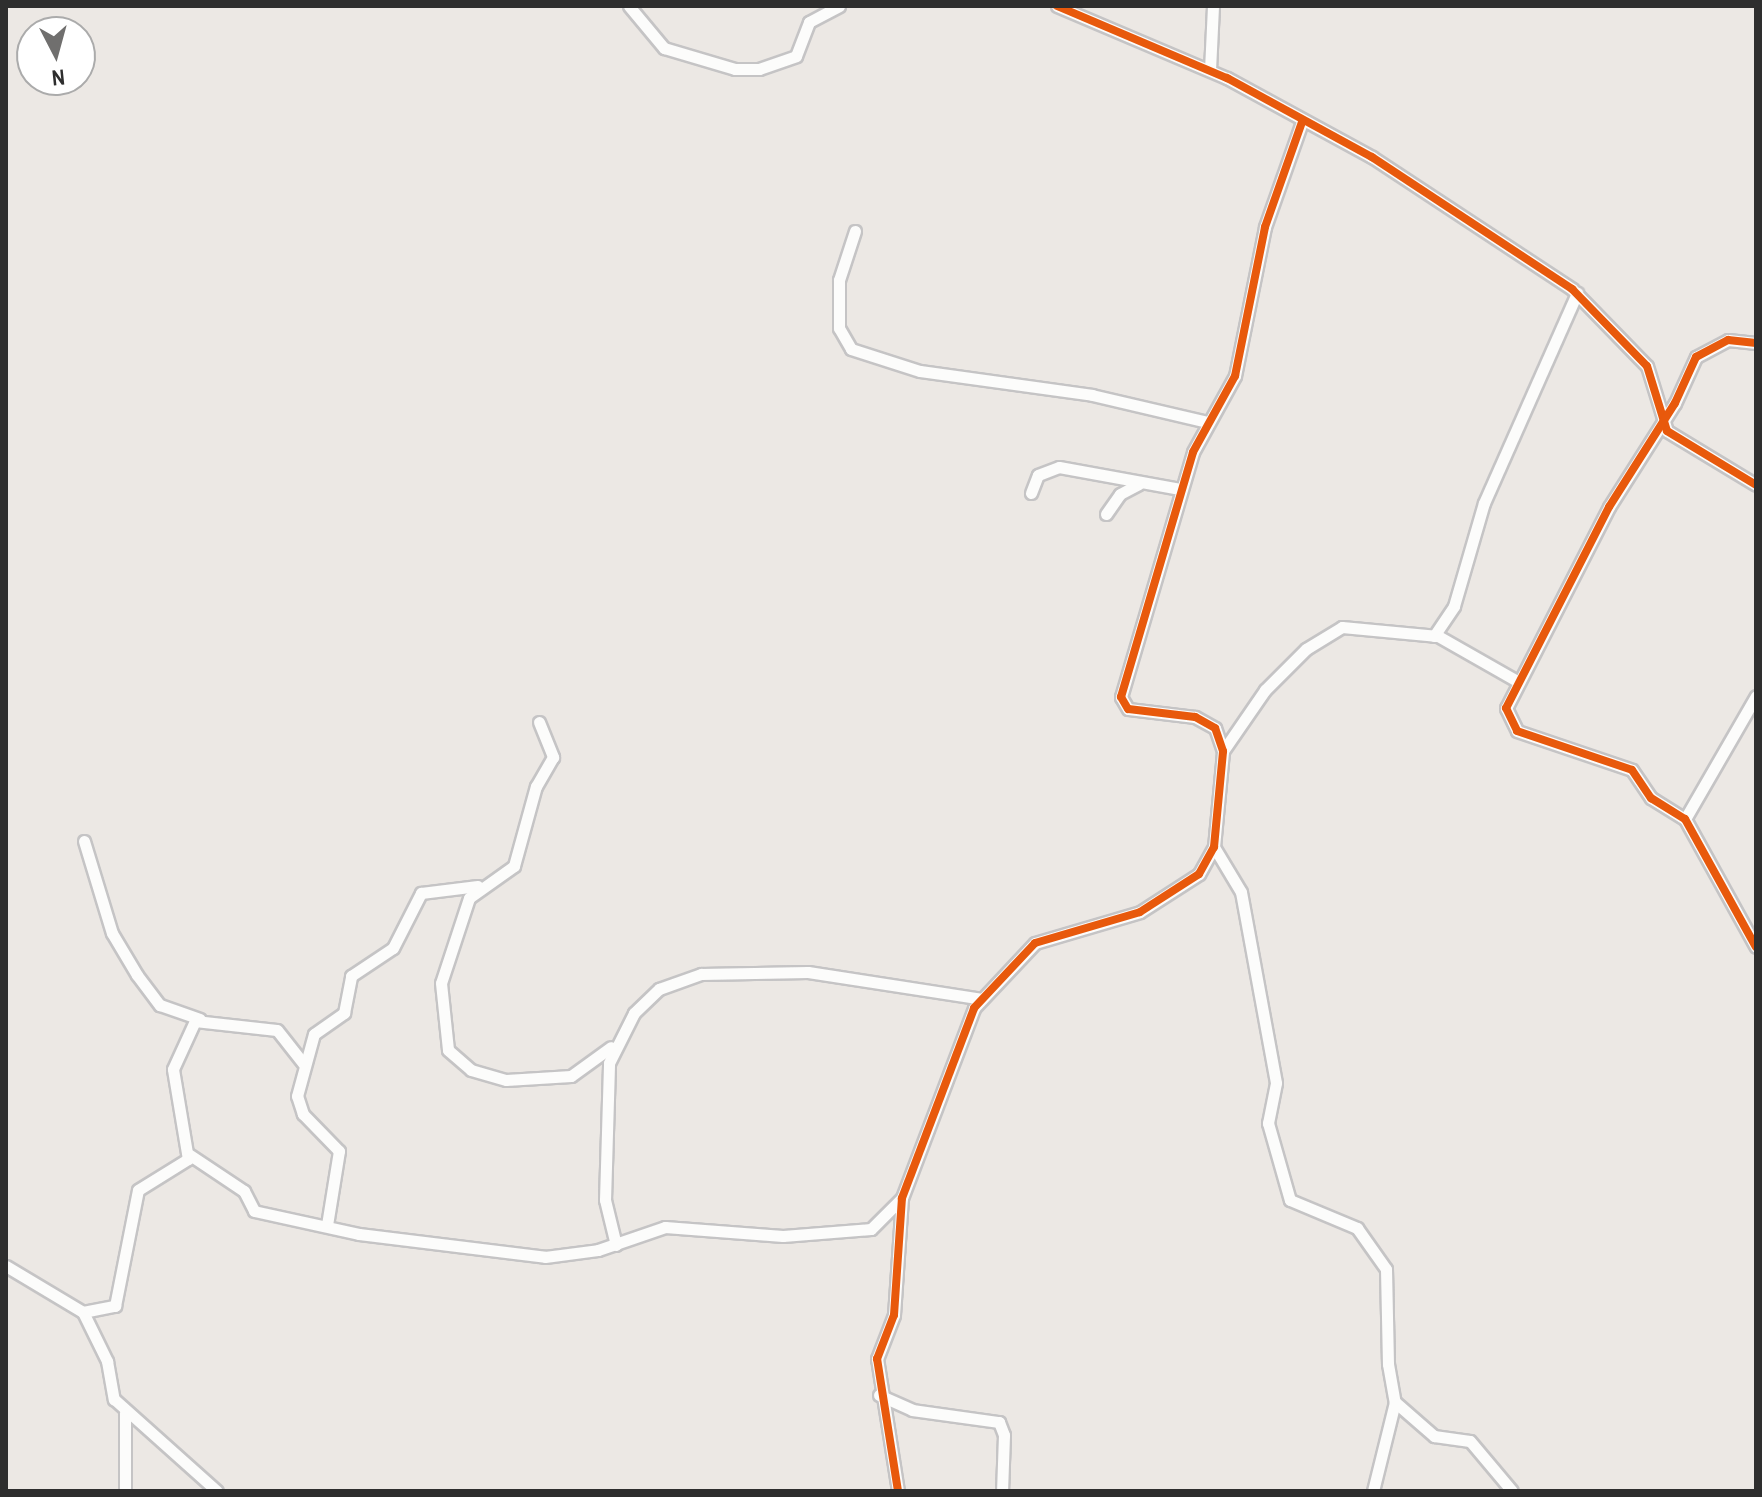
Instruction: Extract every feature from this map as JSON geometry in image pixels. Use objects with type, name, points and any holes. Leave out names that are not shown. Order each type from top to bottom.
[{"type":"street","points":[[629,6],[664,48],[735,69],[796,56],[809,22],[839,6]]},
{"type":"street","points":[[1057,6],[1073,10],[1210,70],[1372,157],[1577,293],[1647,366],[1662,423],[1676,439],[1756,485]]},
{"type":"street","points":[[1210,70],[1213,6]]},
{"type":"street","points":[[898,1491],[889,1420],[879,1395],[877,1359],[894,1315],[902,1198],[943,1083],[982,999],[1035,943],[1140,912],[1199,874],[1214,847],[1223,751],[1215,728],[1204,720],[1135,711],[1121,699],[1180,489],[1207,422],[1235,376],[1265,227],[1302,122]]},
{"type":"street","points":[[855,231],[839,280],[839,328],[851,349],[920,371],[1092,395],[1207,422]]},
{"type":"street","points":[[1434,636],[1454,606],[1484,503],[1577,293]]},
{"type":"street","points":[[1756,343],[1728,340],[1702,351],[1662,423],[1623,482],[1517,681],[1506,708],[1517,731],[1632,770],[1651,798],[1685,819],[1756,947]]},
{"type":"street","points":[[1031,493],[1038,475],[1050,468],[1087,469],[1139,484],[1180,489]]},
{"type":"street","points":[[1106,514],[1120,494],[1139,484]]},
{"type":"street","points":[[1223,751],[1265,690],[1325,636],[1361,627],[1434,636],[1517,681]]},
{"type":"street","points":[[1685,819],[1756,696]]},
{"type":"street","points":[[327,1225],[340,1157],[300,1108],[303,1063],[314,1034],[344,1013],[351,976],[393,948],[421,893],[478,886],[514,866],[536,786],[553,757],[539,722]]},
{"type":"street","points":[[84,841],[112,933],[137,975],[160,1005],[200,1019],[277,1030],[303,1063]]},
{"type":"street","points":[[1214,847],[1241,892],[1276,1083],[1268,1123],[1290,1200],[1357,1228],[1384,1263],[1395,1402],[1373,1491]]},
{"type":"street","points":[[478,886],[461,914],[441,983],[451,1054],[490,1077],[539,1079],[581,1072],[614,1044],[645,1000],[701,974],[808,972],[982,999]]},
{"type":"street","points":[[200,1019],[191,1026],[173,1069],[190,1155],[244,1191],[254,1211],[327,1225],[545,1257],[616,1245],[665,1227],[783,1236],[871,1229],[902,1198]]},
{"type":"street","points":[[614,1044],[605,1200],[616,1245]]},
{"type":"street","points":[[83,1312],[115,1306],[138,1190],[190,1155]]},
{"type":"street","points":[[6,1266],[83,1312],[125,1413],[125,1491]]},
{"type":"street","points":[[879,1395],[912,1410],[999,1422],[1004,1435],[1002,1491]]},
{"type":"street","points":[[1395,1402],[1434,1436],[1470,1441],[1512,1491]]},
{"type":"street","points":[[125,1413],[217,1491]]},
{"type":"cycle path","points":[[1057,6],[1227,78],[1372,157],[1572,289],[1647,366],[1667,431],[1756,485]]},
{"type":"cycle path","points":[[898,1491],[877,1359],[894,1315],[902,1198],[974,1008],[1035,943],[1140,912],[1199,874],[1214,847],[1223,751],[1215,728],[1195,717],[1128,709],[1121,697],[1193,452],[1235,376],[1265,227],[1302,122]]},
{"type":"cycle path","points":[[1756,343],[1728,340],[1696,357],[1675,403],[1609,507],[1506,708],[1517,731],[1632,770],[1651,798],[1685,819],[1756,947]]}]
